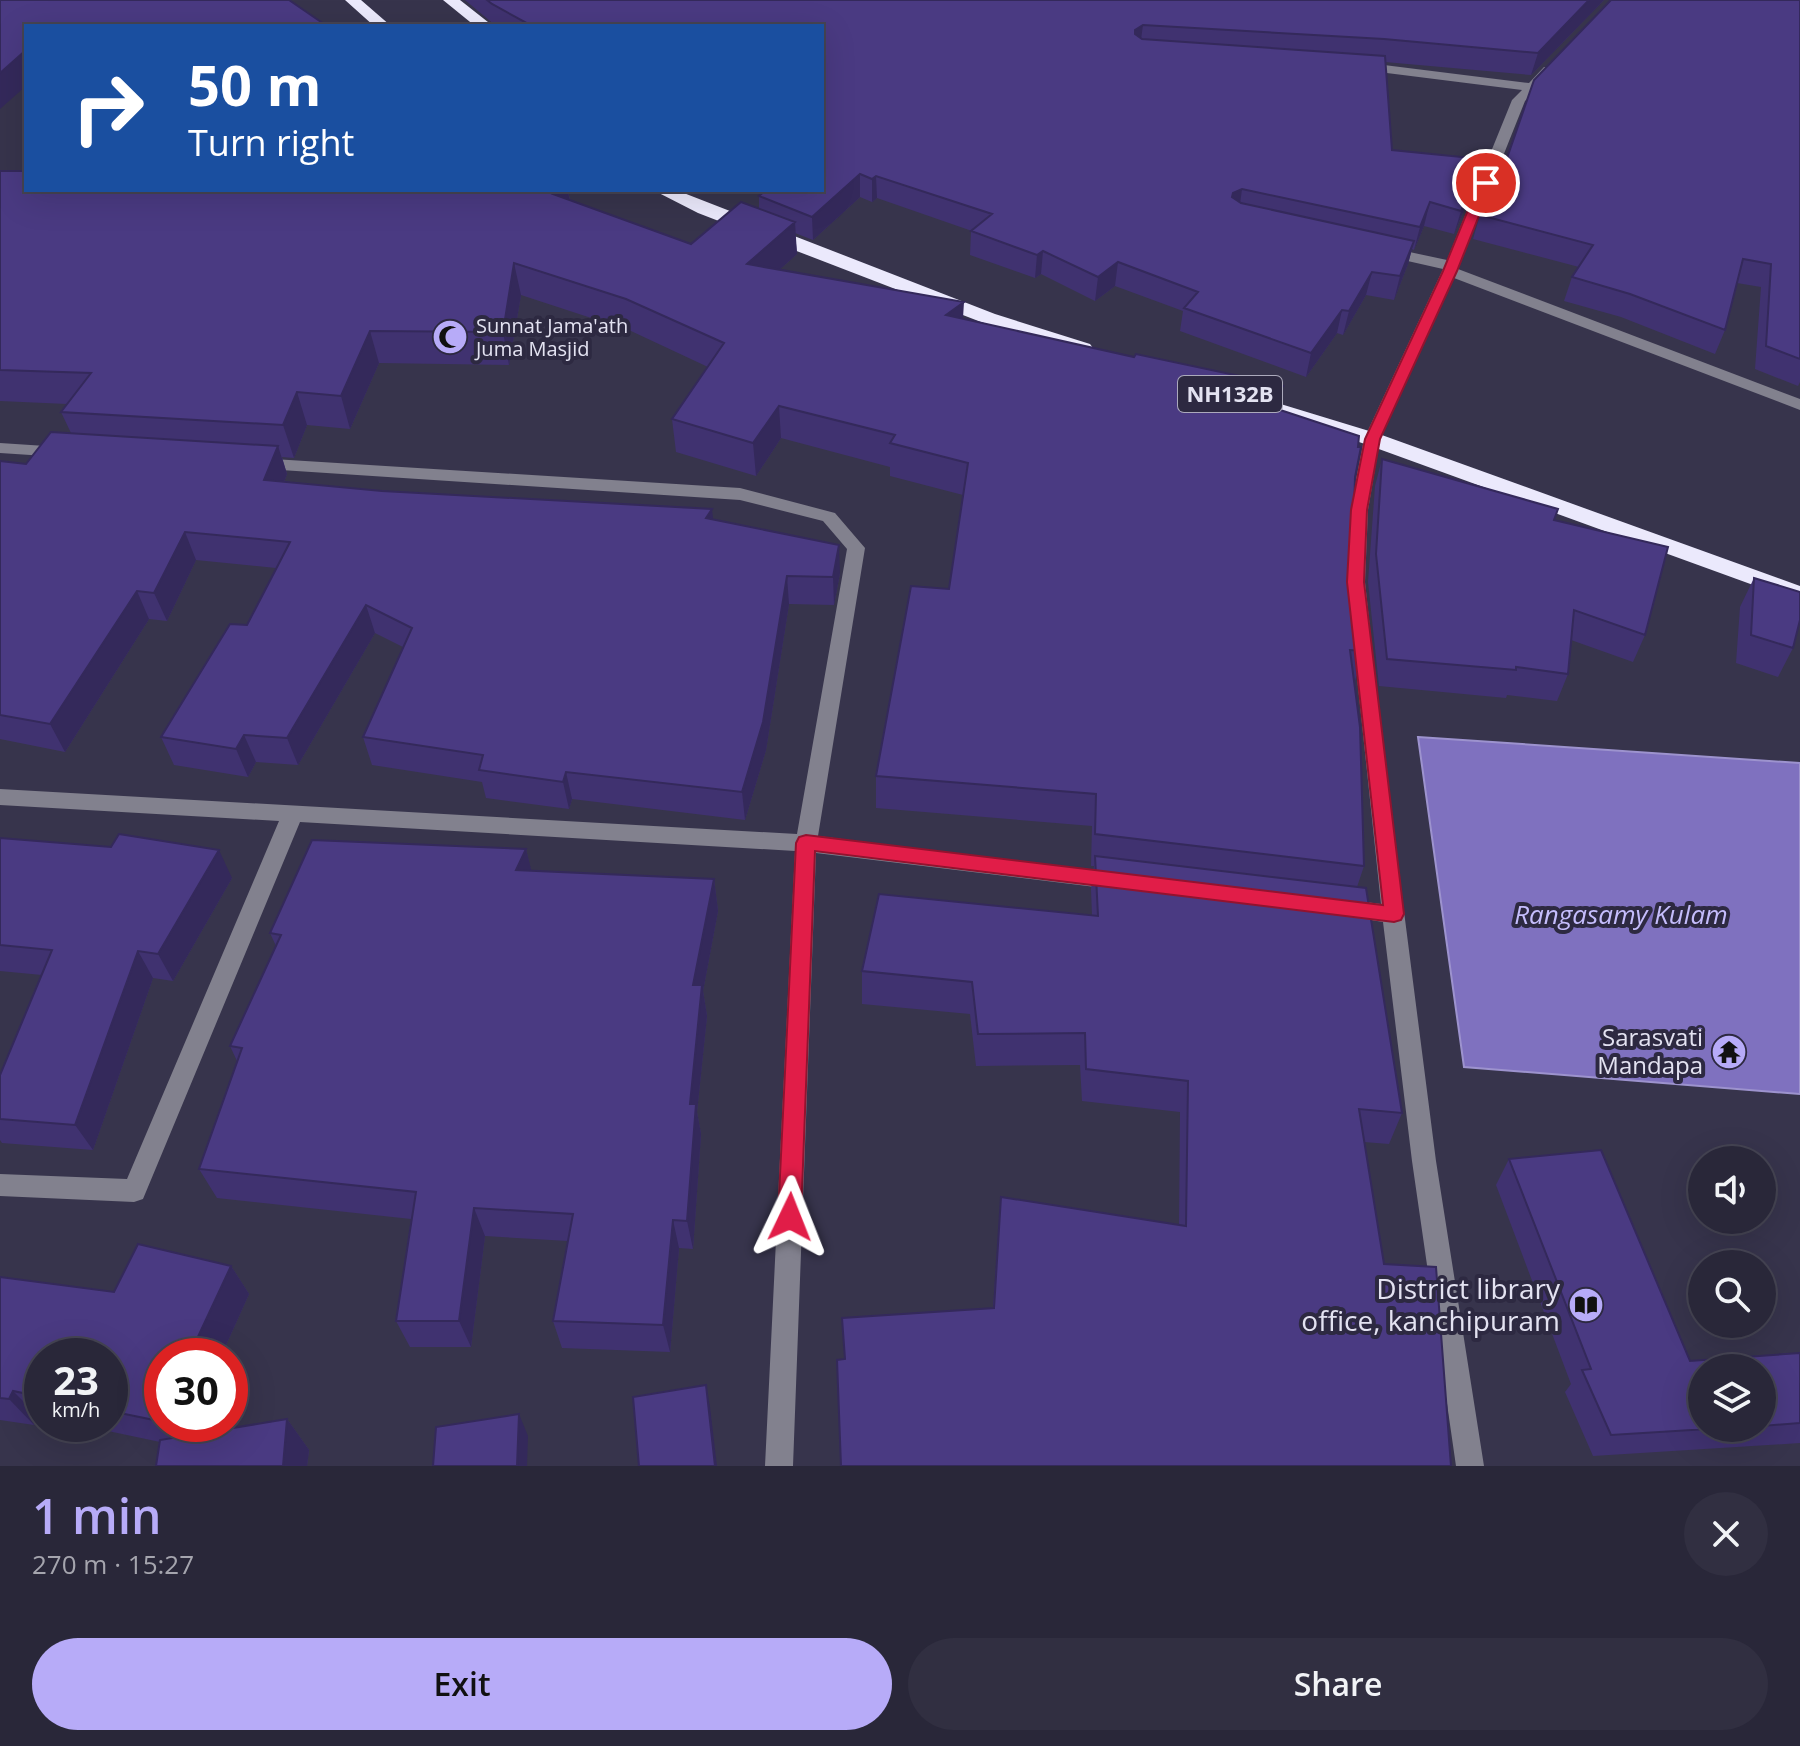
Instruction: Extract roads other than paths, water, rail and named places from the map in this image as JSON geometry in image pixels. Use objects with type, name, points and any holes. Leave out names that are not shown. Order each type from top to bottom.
[{"type":"highway","points":[[352,0],[381,24]]},
{"type":"highway","points":[[450,0],[482,24]]},
{"type":"highway","points":[[667,192],[988,318],[1106,355]]},
{"type":"highway","name":"NH132B","points":[[1224,393],[1372,439],[1800,594]]},
{"type":"street","points":[[1470,1466],[1424,1161],[1394,914],[1356,582],[1359,510],[1372,439],[1451,268],[1519,100],[1563,55]]},
{"type":"street","points":[[1351,65],[1532,87]]},
{"type":"street","points":[[1376,249],[1451,268],[1800,405]]},
{"type":"street","points":[[0,448],[79,453]]},
{"type":"street","points":[[236,463],[740,494],[829,517],[856,548],[806,843],[779,1466]]},
{"type":"street","points":[[0,797],[806,843],[1146,884]]},
{"type":"street","points":[[0,1185],[134,1191],[293,813]]},
{"type":"street","points":[[1316,905],[1394,914]]},
{"type":"water","name":"Rangasamy Kulam","points":[[1418,737],[1800,763],[1800,1094],[1464,1067]]},
{"type":"place","name":"Sunnat Jama'ath Juma Masjid","points":[[450,337]]},
{"type":"place","name":"Sarasvati Mandapa","points":[[1729,1052]]},
{"type":"place","name":"District library office, kanchipuram","points":[[1586,1305]]}]
